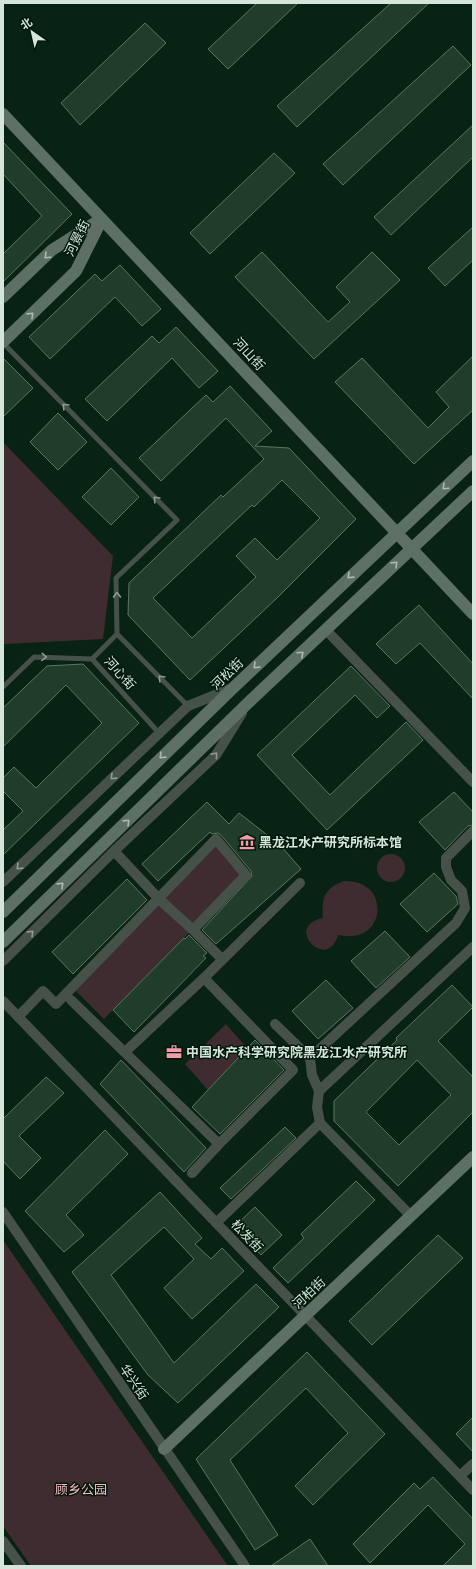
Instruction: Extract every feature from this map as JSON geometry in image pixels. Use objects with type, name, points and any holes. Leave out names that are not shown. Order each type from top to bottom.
[{"type":"street","name":"河山街","points":[[3,114],[473,614]]},
{"type":"street","name":"河景街","points":[[3,297],[52,250],[102,219]]},
{"type":"street","name":"河景街","points":[[3,342],[76,271],[102,219]]},
{"type":"street","name":"河松街","points":[[3,912],[232,689],[473,460]]},
{"type":"street","points":[[3,942],[249,702],[473,491]]},
{"type":"street","points":[[326,630],[473,782]]},
{"type":"street","points":[[3,882],[188,706],[232,689]]},
{"type":"street","points":[[3,961],[114,851],[216,755],[249,702]]},
{"type":"street","points":[[310,1058],[456,923],[465,908],[462,891],[451,880],[446,867],[446,858],[473,831]]},
{"type":"street","points":[[18,1017],[43,991],[56,1004],[216,839],[246,875],[193,930]]},
{"type":"street","points":[[114,851],[159,899],[222,959]]},
{"type":"street","points":[[125,1052],[204,978],[300,884]]},
{"type":"street","points":[[319,1091],[473,947]]},
{"type":"street","points":[[192,1173],[293,1070],[204,978]]},
{"type":"street","points":[[71,1000],[219,1144]]},
{"type":"street","name":"松发街","points":[[3,1001],[473,1490]]},
{"type":"street","points":[[275,1024],[310,1058],[312,1075],[319,1091],[317,1108],[320,1123],[411,1216]]},
{"type":"street","points":[[216,1222],[320,1123]]},
{"type":"street","name":"河柏街","points":[[164,1449],[473,1157]]},
{"type":"street","name":"华兴街","points":[[3,1212],[245,1566]]},
{"type":"street","points":[[460,1476],[473,1464]]},
{"type":"street","points":[[3,1541],[21,1566]]},
{"type":"lane","points":[[3,342],[177,520],[116,578],[117,634]]},
{"type":"lane","name":"河心街","points":[[159,733],[92,659],[117,634],[188,706]]},
{"type":"lane","points":[[3,686],[34,657],[92,659]]},
{"type":"green space","points":[[3,442],[113,556],[103,639],[5,644],[3,642]]},
{"type":"green space","points":[[217,839],[246,875],[104,1019],[72,987]]},
{"type":"green space","points":[[391,854],[401,858],[405,868],[401,878],[391,882],[381,878],[377,868],[381,858]]},
{"type":"green space","points":[[344,881],[358,883],[369,889],[375,897],[378,907],[376,918],[371,927],[363,933],[349,936],[338,935],[333,946],[326,950],[318,948],[311,944],[307,937],[307,929],[311,923],[323,918],[324,899],[328,891],[332,887]]},
{"type":"green space","points":[[226,1024],[247,1048],[208,1090],[185,1064]]},
{"type":"green space","name":"顾乡公园","points":[[3,1240],[228,1566],[31,1566],[3,1526]]},
{"type":"building","points":[[257,3],[298,3],[228,69],[208,49]]},
{"type":"building","points":[[391,3],[429,3],[297,127],[277,106]]},
{"type":"building","points":[[145,23],[166,43],[80,125],[61,103]]},
{"type":"building","points":[[453,46],[471,65],[343,185],[323,164]]},
{"type":"building","points":[[473,125],[473,157],[391,235],[374,217]]},
{"type":"building","points":[[3,142],[72,214],[3,282],[3,254],[42,216],[3,174]]},
{"type":"building","points":[[274,153],[295,173],[210,254],[190,233]]},
{"type":"building","points":[[473,227],[473,260],[445,286],[428,268]]},
{"type":"building","points":[[262,252],[328,322],[350,302],[336,287],[372,252],[400,280],[314,359],[235,277]]},
{"type":"building","points":[[120,265],[161,309],[142,326],[115,297],[50,359],[29,337],[95,274],[102,281]]},
{"type":"building","points":[[176,327],[218,371],[199,388],[172,358],[107,421],[85,399],[152,336],[159,343]]},
{"type":"building","points":[[473,356],[473,410],[414,464],[335,382],[362,358],[428,428],[449,407],[436,392]]},
{"type":"building","points":[[3,358],[33,388],[3,417]]},
{"type":"building","points":[[230,386],[272,431],[255,446],[289,448],[356,519],[277,598],[190,680],[128,615],[129,583],[221,495],[223,497],[264,459],[226,418],[161,481],[139,458],[206,395],[213,402]],"holes":[[[282,480],[320,518],[277,560],[255,538],[236,556],[256,577],[192,638],[153,598],[252,505],[254,507]]]},
{"type":"building","points":[[58,413],[87,442],[58,470],[30,442]]},
{"type":"building","points":[[111,468],[139,497],[111,525],[82,497]]},
{"type":"building","points":[[419,605],[473,664],[473,699],[420,643],[396,664],[376,644]]},
{"type":"building","points":[[83,664],[139,723],[3,855],[3,830],[23,811],[3,791],[3,778],[14,767],[36,788],[102,723],[66,685],[3,747],[3,708],[47,666]]},
{"type":"building","points":[[351,666],[390,706],[377,718],[355,695],[292,755],[330,795],[406,722],[423,740],[327,830],[257,755]]},
{"type":"building","points":[[454,792],[473,812],[473,825],[468,826],[445,850],[419,822]]},
{"type":"building","points":[[207,802],[229,824],[239,813],[280,845],[301,869],[216,944],[202,930],[252,876],[251,871],[221,835],[218,833],[212,834],[210,832],[158,881],[142,864]]},
{"type":"building","points":[[434,873],[456,896],[458,904],[427,932],[400,904]]},
{"type":"building","points":[[127,879],[147,900],[73,974],[52,952]]},
{"type":"building","points":[[385,931],[410,957],[376,988],[351,961]]},
{"type":"building","points":[[189,935],[207,953],[203,956],[206,958],[134,1032],[113,1010],[184,938],[185,939]]},
{"type":"building","points":[[326,980],[353,1008],[318,1039],[292,1011]]},
{"type":"building","points":[[452,985],[473,1007],[438,1041],[473,1077],[473,1112],[398,1186],[334,1121],[334,1101],[397,1040],[396,1038]],"holes":[[[417,1060],[451,1095],[399,1145],[366,1112]]]},
{"type":"building","points":[[255,1040],[284,1070],[220,1134],[192,1107]]},
{"type":"building","points":[[121,1060],[206,1148],[184,1172],[100,1084]]},
{"type":"building","points":[[46,1077],[64,1093],[19,1136],[41,1158],[20,1179],[3,1161],[3,1119]]},
{"type":"building","points":[[285,1127],[296,1138],[231,1199],[220,1188]]},
{"type":"building","points":[[105,1130],[128,1154],[66,1215],[84,1235],[64,1252],[25,1211]]},
{"type":"building","points":[[356,1181],[375,1200],[288,1283],[273,1268],[304,1238],[301,1234]]},
{"type":"building","points":[[160,1192],[202,1238],[195,1244],[211,1259],[222,1248],[244,1271],[192,1319],[164,1288],[194,1259],[164,1227],[111,1275],[174,1363],[256,1284],[279,1307],[178,1403],[148,1375],[72,1272]]},
{"type":"building","points":[[255,1207],[282,1235],[261,1255],[234,1227]]},
{"type":"building","points":[[438,1235],[463,1258],[372,1345],[349,1321]]},
{"type":"building","points":[[307,1352],[385,1434],[313,1505],[295,1486],[348,1433],[306,1388],[230,1460],[278,1535],[255,1550],[196,1459]]},
{"type":"building","points":[[473,1417],[473,1452],[456,1434]]},
{"type":"building","points":[[433,1477],[473,1519],[473,1566],[443,1566],[465,1544],[428,1505],[370,1563],[353,1544],[414,1483],[420,1489]]},
{"type":"building","points":[[310,1539],[328,1566],[271,1566]]},
{"type":"place","name":"黑龙江水产研究所标本馆","points":[[247,842]]},
{"type":"place","name":"中国水产科学研究院黑龙江水产研究所","points":[[174,1052]]}]
